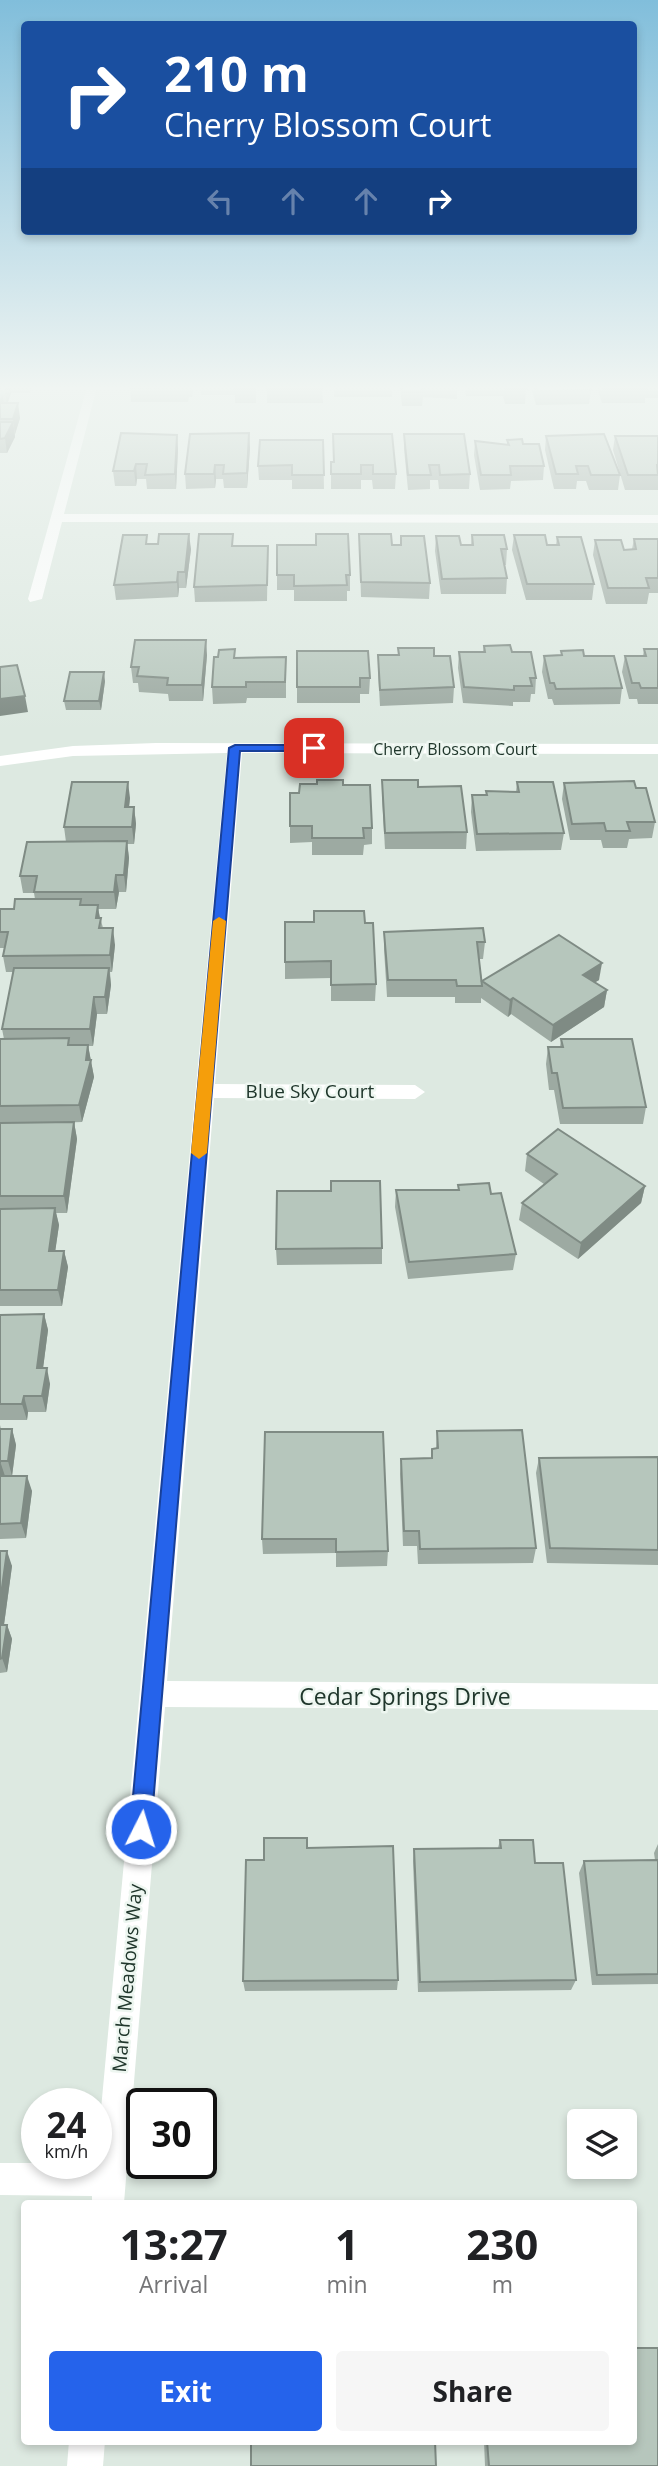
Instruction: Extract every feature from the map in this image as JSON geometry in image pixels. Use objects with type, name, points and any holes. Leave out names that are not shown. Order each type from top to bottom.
[{"type":"street","points":[[35,599],[59,502]]},
{"type":"street","points":[[55,518],[658,519]]},
{"type":"street","name":"Cherry Blossom Court","points":[[0,761],[73,751],[235,748],[658,749]]},
{"type":"street","name":"March Meadows Way","points":[[109,2191],[235,748]]},
{"type":"street","name":"Blue Sky Court","points":[[205,1091],[415,1092]]},
{"type":"street","name":"Cedar Springs Drive","points":[[152,1694],[658,1697]]},
{"type":"street","points":[[0,2179],[109,2191]]},
{"type":"street","points":[[85,2466],[87,2445]]},
{"type":"building","points":[[159,534],[189,534],[185,572],[178,572],[177,582],[114,585],[123,535],[147,535],[146,544],[158,544]]},
{"type":"building","points":[[199,534],[233,534],[232,546],[268,546],[267,585],[194,587]]},
{"type":"building","points":[[316,534],[348,534],[350,575],[346,575],[347,585],[294,586],[294,575],[277,575],[277,545],[316,545]]},
{"type":"building","points":[[359,534],[391,534],[392,545],[401,545],[401,536],[424,536],[430,583],[361,582]]},
{"type":"building","points":[[472,535],[504,535],[507,549],[501,549],[507,578],[442,579],[436,536],[459,536],[461,545],[473,545]]},
{"type":"building","points":[[514,535],[545,535],[547,545],[559,545],[557,537],[581,537],[594,584],[527,584]]},
{"type":"building","points":[[634,539],[658,539],[658,578],[646,578],[649,588],[608,588],[595,540],[621,540],[624,550],[636,549]]},
{"type":"building","points":[[135,640],[206,640],[202,685],[167,685],[168,678],[137,676],[139,667],[131,667]]},
{"type":"building","points":[[510,645],[512,652],[531,652],[536,678],[530,678],[532,686],[514,686],[514,690],[464,687],[459,652],[485,652],[484,646]]},
{"type":"building","points":[[398,648],[434,648],[434,656],[450,656],[454,687],[380,690],[378,655],[399,655]]},
{"type":"building","points":[[235,649],[234,658],[286,657],[285,682],[246,682],[246,687],[212,687],[214,657],[218,657],[219,650]]},
{"type":"building","points":[[644,649],[658,649],[658,688],[641,688],[639,683],[632,683],[625,656],[646,656]]},
{"type":"building","points":[[583,650],[584,656],[614,656],[622,688],[556,689],[554,683],[550,683],[544,656],[562,655],[561,651]]},
{"type":"building","points":[[297,651],[368,651],[370,678],[360,678],[360,687],[297,687]]},
{"type":"building","points":[[17,665],[25,696],[0,699],[0,667]]},
{"type":"building","points":[[70,672],[104,672],[99,701],[64,701]]},
{"type":"building","points":[[317,780],[343,780],[343,785],[370,785],[372,828],[363,828],[364,838],[312,838],[312,826],[290,826],[290,793],[299,793],[300,784],[317,784]]},
{"type":"building","points":[[382,780],[418,780],[418,787],[461,786],[467,832],[385,833]]},
{"type":"building","points":[[634,781],[636,788],[646,788],[655,822],[627,822],[630,831],[606,831],[604,823],[572,824],[564,783]]},
{"type":"building","points":[[72,782],[128,782],[125,807],[134,807],[132,827],[64,827]]},
{"type":"building","points":[[517,782],[553,782],[564,833],[477,834],[472,795],[487,795],[486,791],[519,792]]},
{"type":"building","points":[[127,841],[124,875],[116,875],[114,892],[34,892],[37,876],[20,876],[27,842]]},
{"type":"building","points":[[15,899],[81,899],[80,905],[98,905],[96,918],[101,918],[99,928],[113,928],[110,955],[3,956],[8,932],[0,932],[0,909],[14,909]]},
{"type":"building","points":[[314,911],[364,911],[365,923],[373,923],[376,984],[331,985],[331,961],[285,962],[285,922],[314,922]]},
{"type":"building","points":[[483,928],[485,942],[477,942],[482,986],[457,986],[456,980],[388,980],[384,932]]},
{"type":"building","points":[[559,935],[602,963],[583,975],[607,990],[553,1025],[482,981]]},
{"type":"building","points":[[14,968],[109,968],[105,997],[94,997],[90,1029],[2,1029]]},
{"type":"building","points":[[69,1038],[68,1045],[88,1045],[86,1060],[91,1060],[79,1105],[0,1106],[0,1039]]},
{"type":"building","points":[[561,1039],[632,1039],[646,1107],[563,1108],[557,1073],[552,1073],[548,1047],[563,1047]]},
{"type":"building","points":[[74,1122],[64,1196],[0,1196],[0,1123]]},
{"type":"building","points":[[558,1129],[645,1186],[581,1243],[522,1203],[557,1174],[527,1154]]},
{"type":"building","points":[[331,1181],[380,1181],[382,1248],[276,1249],[277,1191],[331,1191]]},
{"type":"building","points":[[489,1183],[491,1194],[501,1193],[516,1254],[409,1262],[396,1190],[459,1190],[458,1185]]},
{"type":"building","points":[[55,1208],[49,1251],[64,1251],[58,1290],[0,1290],[0,1209]]},
{"type":"building","points":[[44,1314],[37,1368],[47,1368],[42,1396],[24,1396],[22,1404],[0,1404],[0,1315]]},
{"type":"building","points":[[0,1429],[12,1429],[8,1461],[0,1461]]},
{"type":"building","points":[[522,1430],[536,1548],[420,1549],[419,1531],[404,1531],[401,1459],[432,1458],[432,1449],[438,1448],[437,1431]]},
{"type":"building","points":[[265,1432],[383,1432],[388,1551],[336,1552],[336,1539],[262,1539]]},
{"type":"building","points":[[658,1457],[658,1550],[550,1548],[539,1458]]},
{"type":"building","points":[[0,1476],[27,1476],[21,1523],[0,1524]]},
{"type":"building","points":[[0,1551],[7,1551],[0,1602]]},
{"type":"building","points":[[0,1625],[7,1625],[0,1659]]},
{"type":"building","points":[[264,1838],[307,1838],[307,1848],[393,1846],[398,1980],[243,1981],[246,1860],[264,1860]]},
{"type":"building","points":[[500,1840],[533,1840],[535,1863],[563,1863],[576,1980],[420,1982],[414,1849],[501,1848]]},
{"type":"building","points":[[658,1860],[658,1974],[597,1975],[584,1861]]},
{"type":"building","points":[[637,2348],[658,2348],[658,2466],[489,2466],[487,2445],[637,2445]]},
{"type":"building","points":[[251,2445],[435,2445],[436,2466],[251,2466]]},
{"type":"slow traffic","points":[[199,1153],[219,921]]},
{"type":"route","points":[[141,1829],[235,748],[314,748]]}]
